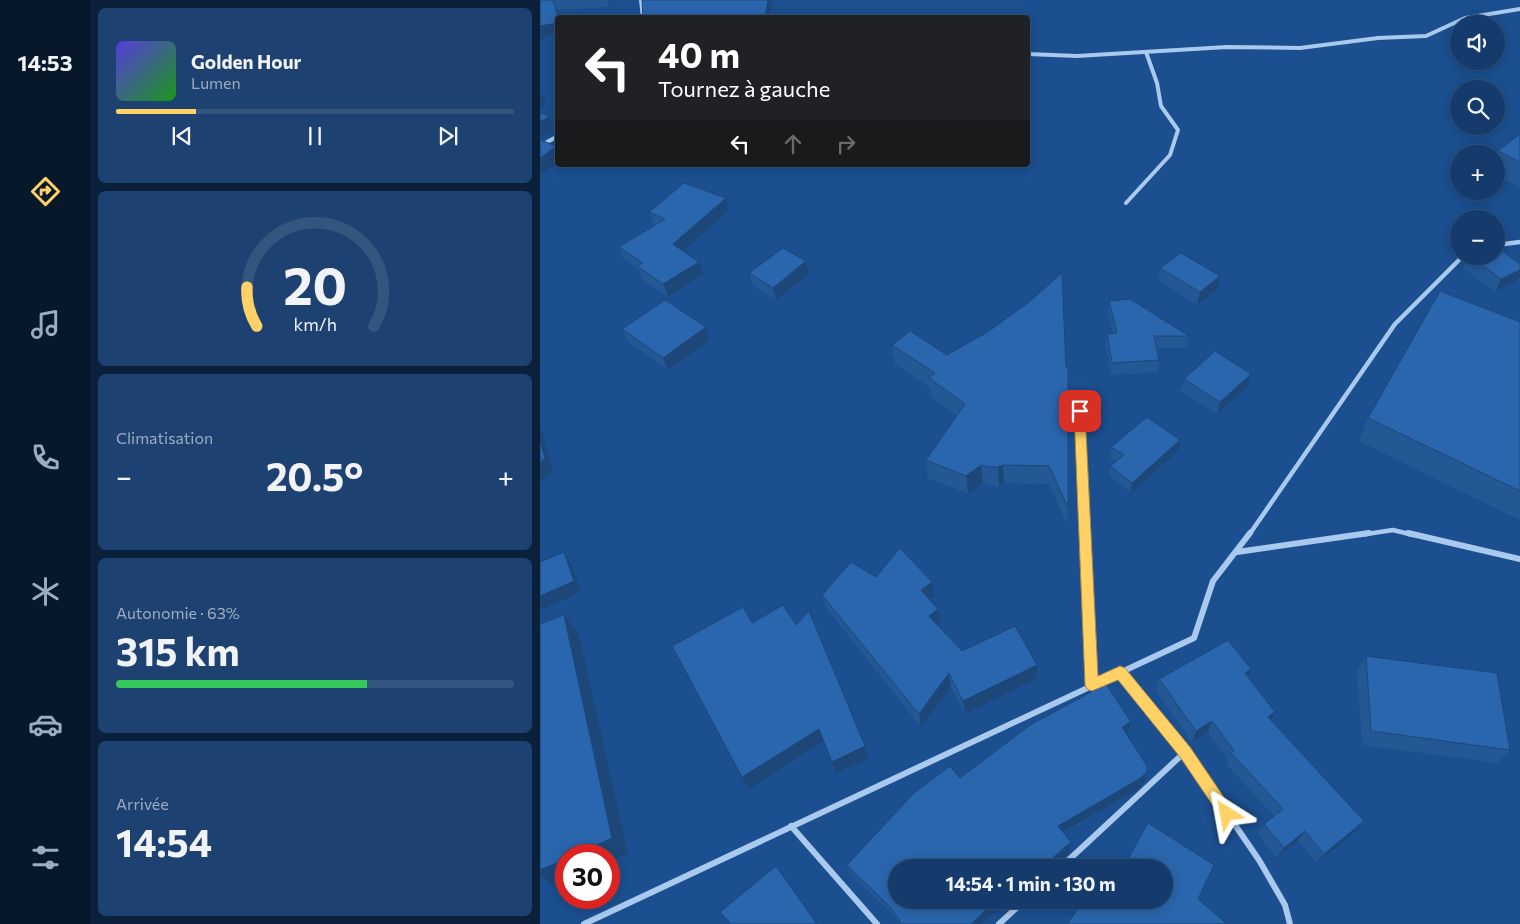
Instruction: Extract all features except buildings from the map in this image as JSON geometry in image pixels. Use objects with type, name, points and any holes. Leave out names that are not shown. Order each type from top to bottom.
[{"type":"street","points":[[641,0],[643,15]]},
{"type":"street","points":[[1030,54],[1077,56],[1227,47],[1300,48],[1378,38],[1426,36],[1465,18],[1520,9]]},
{"type":"street","points":[[1126,203],[1170,155],[1178,130],[1162,106],[1157,83],[1146,52]]},
{"type":"street","points":[[540,146],[555,138]]},
{"type":"street","points":[[1505,244],[1520,242]]},
{"type":"street","points":[[584,924],[1194,638],[1213,581],[1237,552],[1395,324],[1453,265]]},
{"type":"street","points":[[1080,411],[1092,685]]},
{"type":"street","points":[[1237,552],[1394,530],[1520,558]]},
{"type":"street","points":[[1120,672],[1185,752],[1259,860],[1285,905],[1290,924]]},
{"type":"street","points":[[1070,859],[1185,752]]},
{"type":"street","points":[[791,826],[877,924]]},
{"type":"street","points":[[999,924],[1015,909]]},
{"type":"route","points":[[1080,411],[1092,685],[1120,672],[1185,752],[1227,814]]}]
